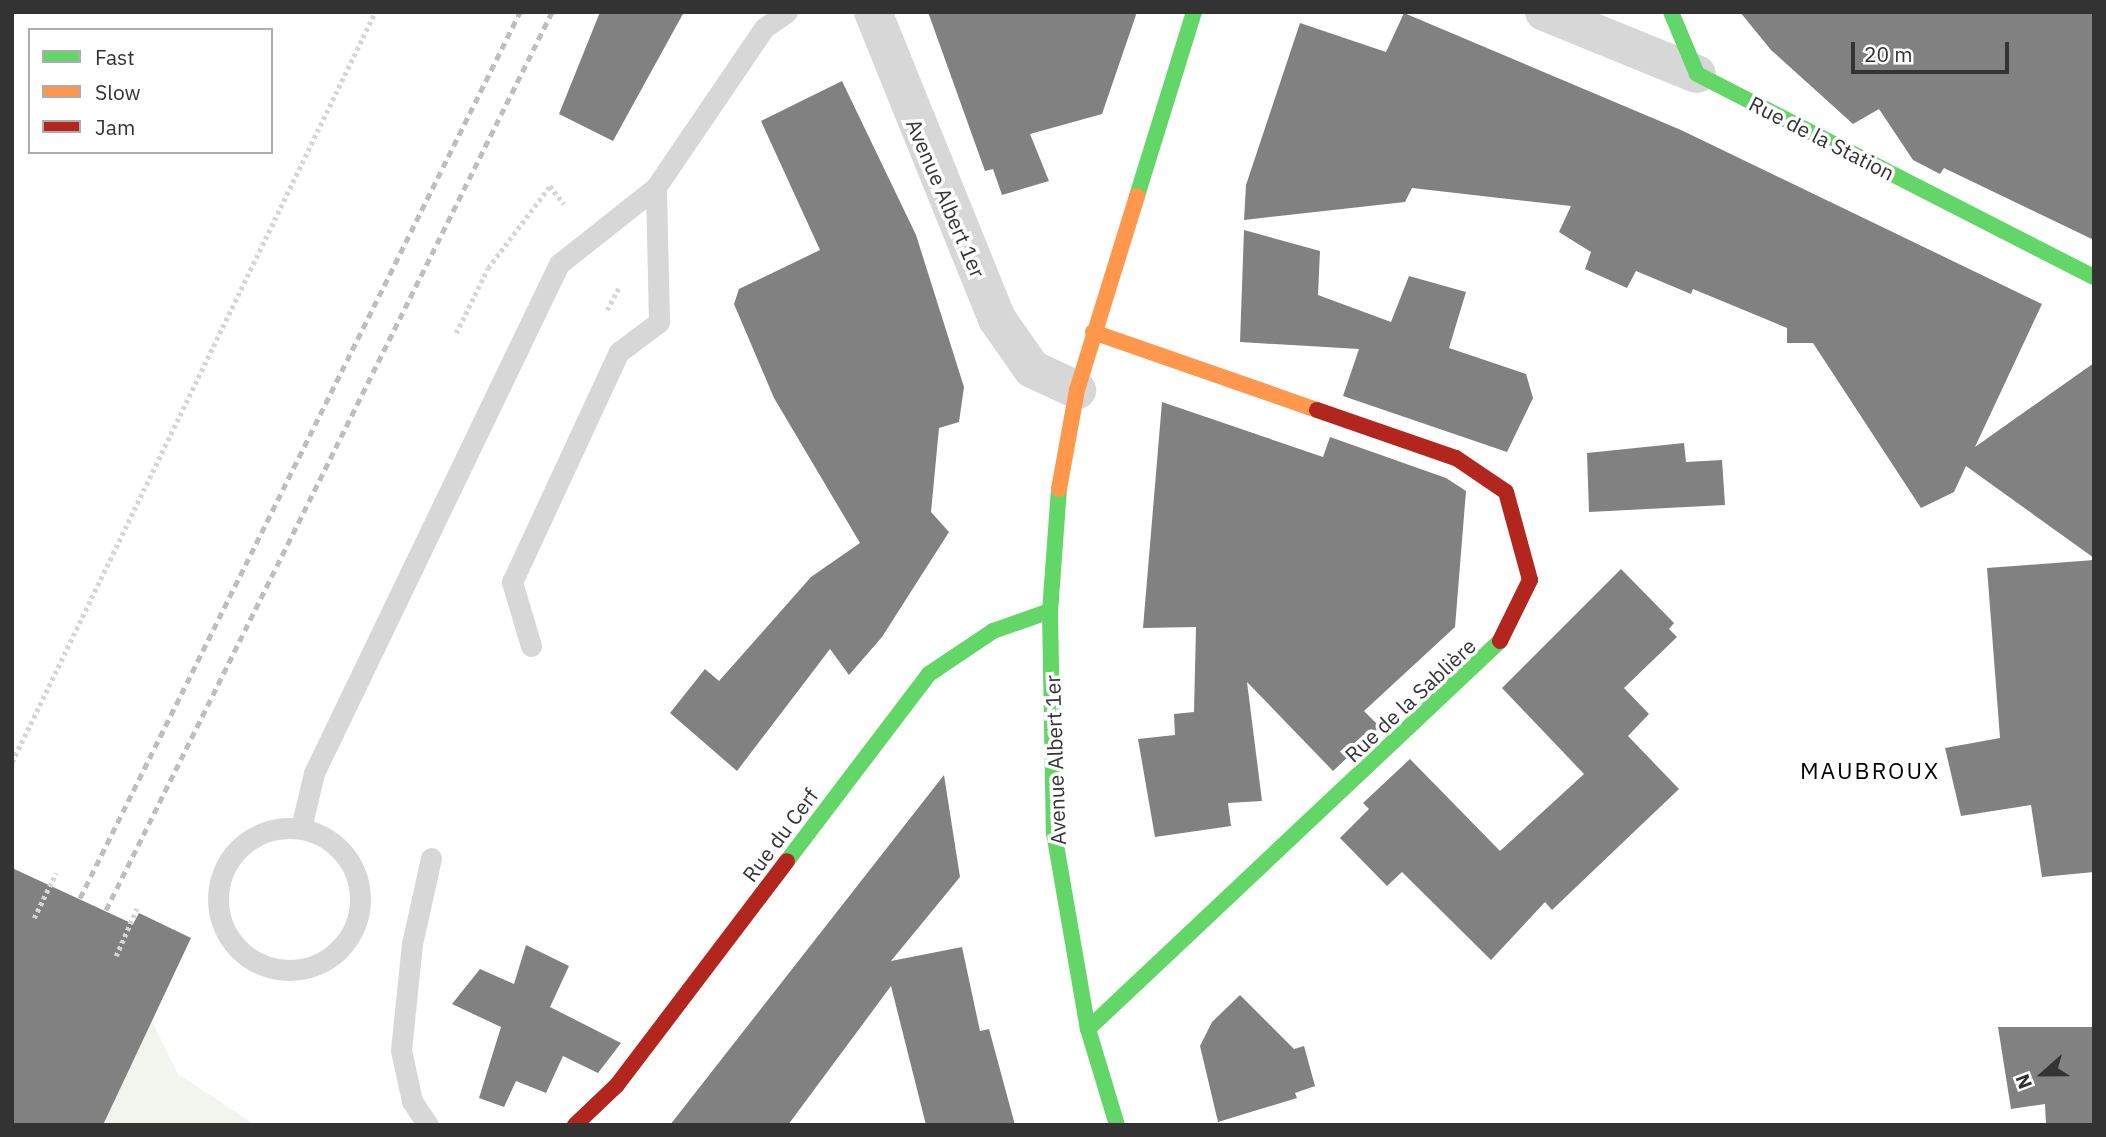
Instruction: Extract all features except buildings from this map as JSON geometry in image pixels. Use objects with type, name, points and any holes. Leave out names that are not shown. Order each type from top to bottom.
[{"type":"street","name":"Avenue Albert 1er","points":[[873,12],[997,318],[1032,369],[1077,390]]},
{"type":"street","name":"Avenue Albert 1er","points":[[1117,1125],[1088,1029],[1054,833],[1050,611],[1059,486],[1077,390],[1194,12]]},
{"type":"street","name":"Rue de la Station","points":[[1544,12],[1697,74],[2094,277]]},
{"type":"street","points":[[1671,12],[1697,74]]},
{"type":"street","name":"Rue de la Sablière","points":[[1088,1029],[1496,649],[1530,580],[1506,492],[1456,458],[1093,332]]},
{"type":"street","name":"Rue du Cerf","points":[[575,1125],[617,1085],[929,674],[993,631],[1050,611]]},
{"type":"lane","points":[[301,828],[314,774],[353,688],[559,264],[656,187],[764,28],[787,12]]},
{"type":"lane","points":[[531,646],[512,582],[619,352],[659,322],[656,187]]},
{"type":"lane","points":[[301,828],[343,852],[362,897],[358,922],[337,951],[305,969],[281,970],[240,951],[219,912],[219,889],[238,849],[256,835],[301,828]]},
{"type":"lane","points":[[428,1125],[412,1101],[401,1050],[412,944],[431,858]]},
{"type":"path","points":[[12,762],[375,12]]},
{"type":"path","points":[[456,333],[488,268],[550,186],[564,204]]},
{"type":"path","points":[[605,316],[625,272]]},
{"type":"path","points":[[34,918],[56,873]]},
{"type":"path","points":[[116,956],[137,908]]},
{"type":"shaded area","points":[[152,1021],[178,1074],[255,1125],[103,1125]]},
{"type":"railway","points":[[80,898],[520,12]]},
{"type":"railway","points":[[106,910],[552,12]]},
{"type":"traffic: fast","points":[[1137,196],[1194,12]]},
{"type":"traffic: fast","points":[[1671,12],[1697,74],[2094,277]]},
{"type":"traffic: fast","points":[[1059,489],[1050,611],[1054,833],[1088,1029],[1117,1125]]},
{"type":"traffic: fast","points":[[787,861],[929,674],[993,631],[1050,611]]},
{"type":"traffic: fast","points":[[1088,1029],[1500,641]]},
{"type":"traffic: slow","points":[[1059,489],[1077,390],[1137,196]]},
{"type":"traffic: slow","points":[[1093,332],[1317,410]]},
{"type":"traffic: jam","points":[[1317,410],[1456,458],[1506,492],[1530,580],[1500,641]]},
{"type":"traffic: jam","points":[[575,1125],[617,1085],[787,861]]},
{"type":"district","name":"MAUBROUX","points":[[1870,770]]}]
